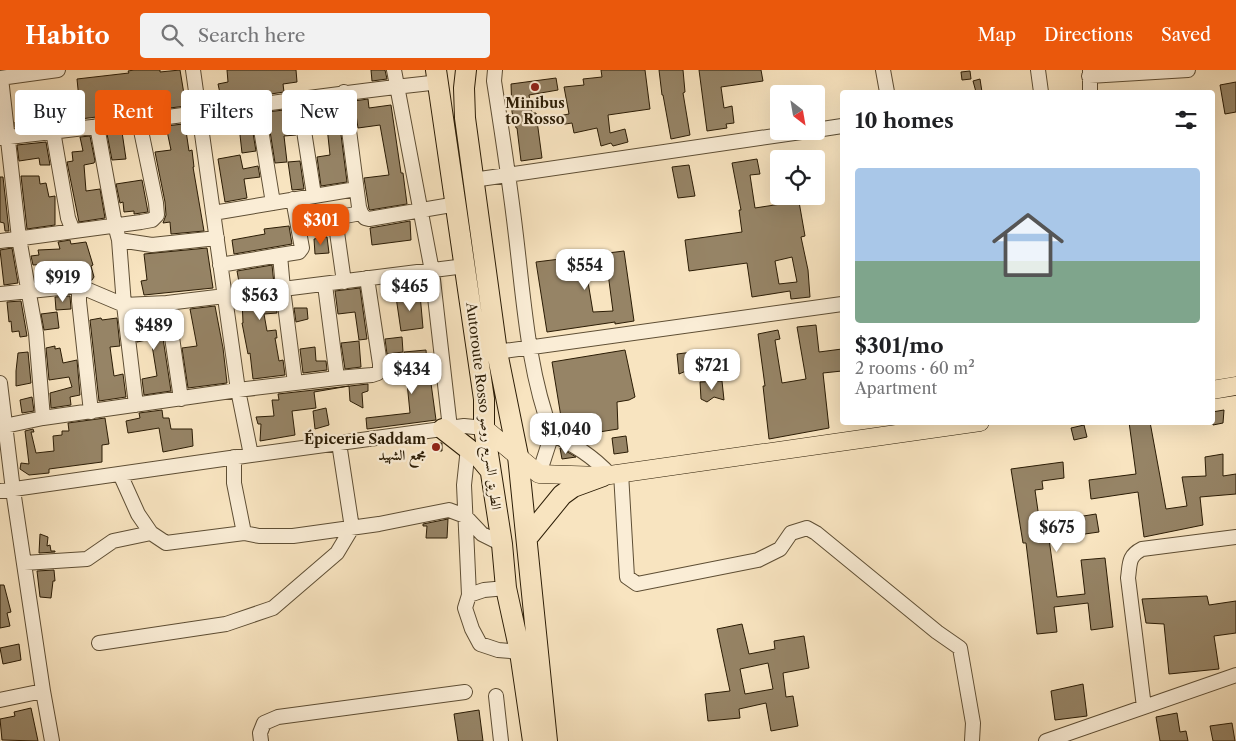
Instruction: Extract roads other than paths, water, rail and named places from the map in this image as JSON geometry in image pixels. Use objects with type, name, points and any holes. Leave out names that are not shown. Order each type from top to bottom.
[{"type":"highway","name":"Autoroute Rosso الطريق السريع روصو","points":[[466,70],[464,88],[465,118],[497,352],[518,456],[547,741]]},
{"type":"highway","name":"Autoroute Rosso الطريق السريع روصو","points":[[438,76],[484,399],[484,428],[502,544],[506,588],[520,652],[533,741]]},
{"type":"highway","points":[[447,429],[480,458],[490,470]]},
{"type":"highway","points":[[527,538],[562,495],[572,487],[612,475]]},
{"type":"main road","points":[[1215,390],[1236,386]]},
{"type":"main road","points":[[484,428],[539,474],[612,475],[959,425]]},
{"type":"street","points":[[43,418],[36,333],[4,138],[1,78],[27,72],[58,70]]},
{"type":"street","points":[[193,70],[196,90]]},
{"type":"street","points":[[394,70],[432,270],[447,429]]},
{"type":"street","points":[[495,70],[494,81],[514,214],[529,347],[543,411],[552,434],[539,474]]},
{"type":"street","points":[[883,70],[887,90]]},
{"type":"street","points":[[1038,70],[1040,90]]},
{"type":"street","points":[[1090,90],[1089,73],[1188,70]]},
{"type":"street","points":[[357,91],[398,86],[438,76]]},
{"type":"street","points":[[825,129],[840,126]]},
{"type":"street","points":[[4,138],[25,135]]},
{"type":"street","points":[[54,135],[68,218],[73,231]]},
{"type":"street","points":[[99,135],[119,240],[124,305],[136,405]]},
{"type":"street","points":[[0,241],[152,220],[157,215],[156,203],[142,135]]},
{"type":"street","points":[[202,135],[238,390],[250,455]]},
{"type":"street","points":[[262,135],[273,203]]},
{"type":"street","points":[[305,135],[314,195]]},
{"type":"street","points":[[349,135],[356,189],[361,213],[365,218],[370,219],[457,204]]},
{"type":"street","points":[[473,180],[770,137]]},
{"type":"street","points":[[213,213],[356,189]]},
{"type":"street","points":[[220,265],[301,251],[293,199]]},
{"type":"street","points":[[298,225],[361,213]]},
{"type":"street","points":[[335,218],[344,282]]},
{"type":"street","points":[[119,240],[152,244],[216,238]]},
{"type":"street","points":[[280,255],[295,383]]},
{"type":"street","points":[[283,289],[465,266]]},
{"type":"street","points":[[3,427],[43,418],[238,390],[337,378],[372,376],[378,373],[380,369],[367,278]]},
{"type":"street","points":[[325,285],[337,378]]},
{"type":"street","points":[[79,286],[91,412]]},
{"type":"street","points":[[0,294],[79,286],[124,305],[167,303],[225,296]]},
{"type":"street","points":[[167,303],[181,398]]},
{"type":"street","points":[[497,352],[840,304]]},
{"type":"street","points":[[0,383],[7,490],[24,563],[52,741]]},
{"type":"street","points":[[7,490],[464,426],[484,428]]},
{"type":"street","points":[[552,434],[582,450],[612,475],[627,576],[637,584],[758,560],[780,550],[791,533],[807,528],[816,533],[937,632],[960,648],[973,724],[972,741]]},
{"type":"street","points":[[99,643],[226,624],[273,608],[337,553],[352,528],[340,443]]},
{"type":"street","points":[[468,448],[464,485],[469,595],[465,608],[472,629],[480,644],[498,650],[520,652]]},
{"type":"street","points":[[234,457],[234,484],[244,533]]},
{"type":"street","points":[[120,474],[138,514],[151,533],[166,543],[244,533],[259,536],[293,536],[352,528],[449,510],[465,516],[482,534],[502,544]]},
{"type":"street","points":[[24,563],[87,559],[113,541],[151,533]]},
{"type":"street","points":[[1144,707],[1128,578],[1130,561],[1134,553],[1142,549],[1236,537]]},
{"type":"street","points":[[469,595],[484,590],[506,588]]},
{"type":"street","points":[[1046,741],[1071,737],[1144,707],[1236,675]]},
{"type":"street","points":[[0,700],[43,691]]},
{"type":"street","points":[[261,741],[260,733],[264,723],[278,717],[465,692]]},
{"type":"street","points":[[496,696],[501,741]]},
{"type":"place","name":"Minibus to Rosso","points":[[535,87]]},
{"type":"place","name":"Épicerie Saddam مجمع الشهيد","points":[[436,447]]}]
